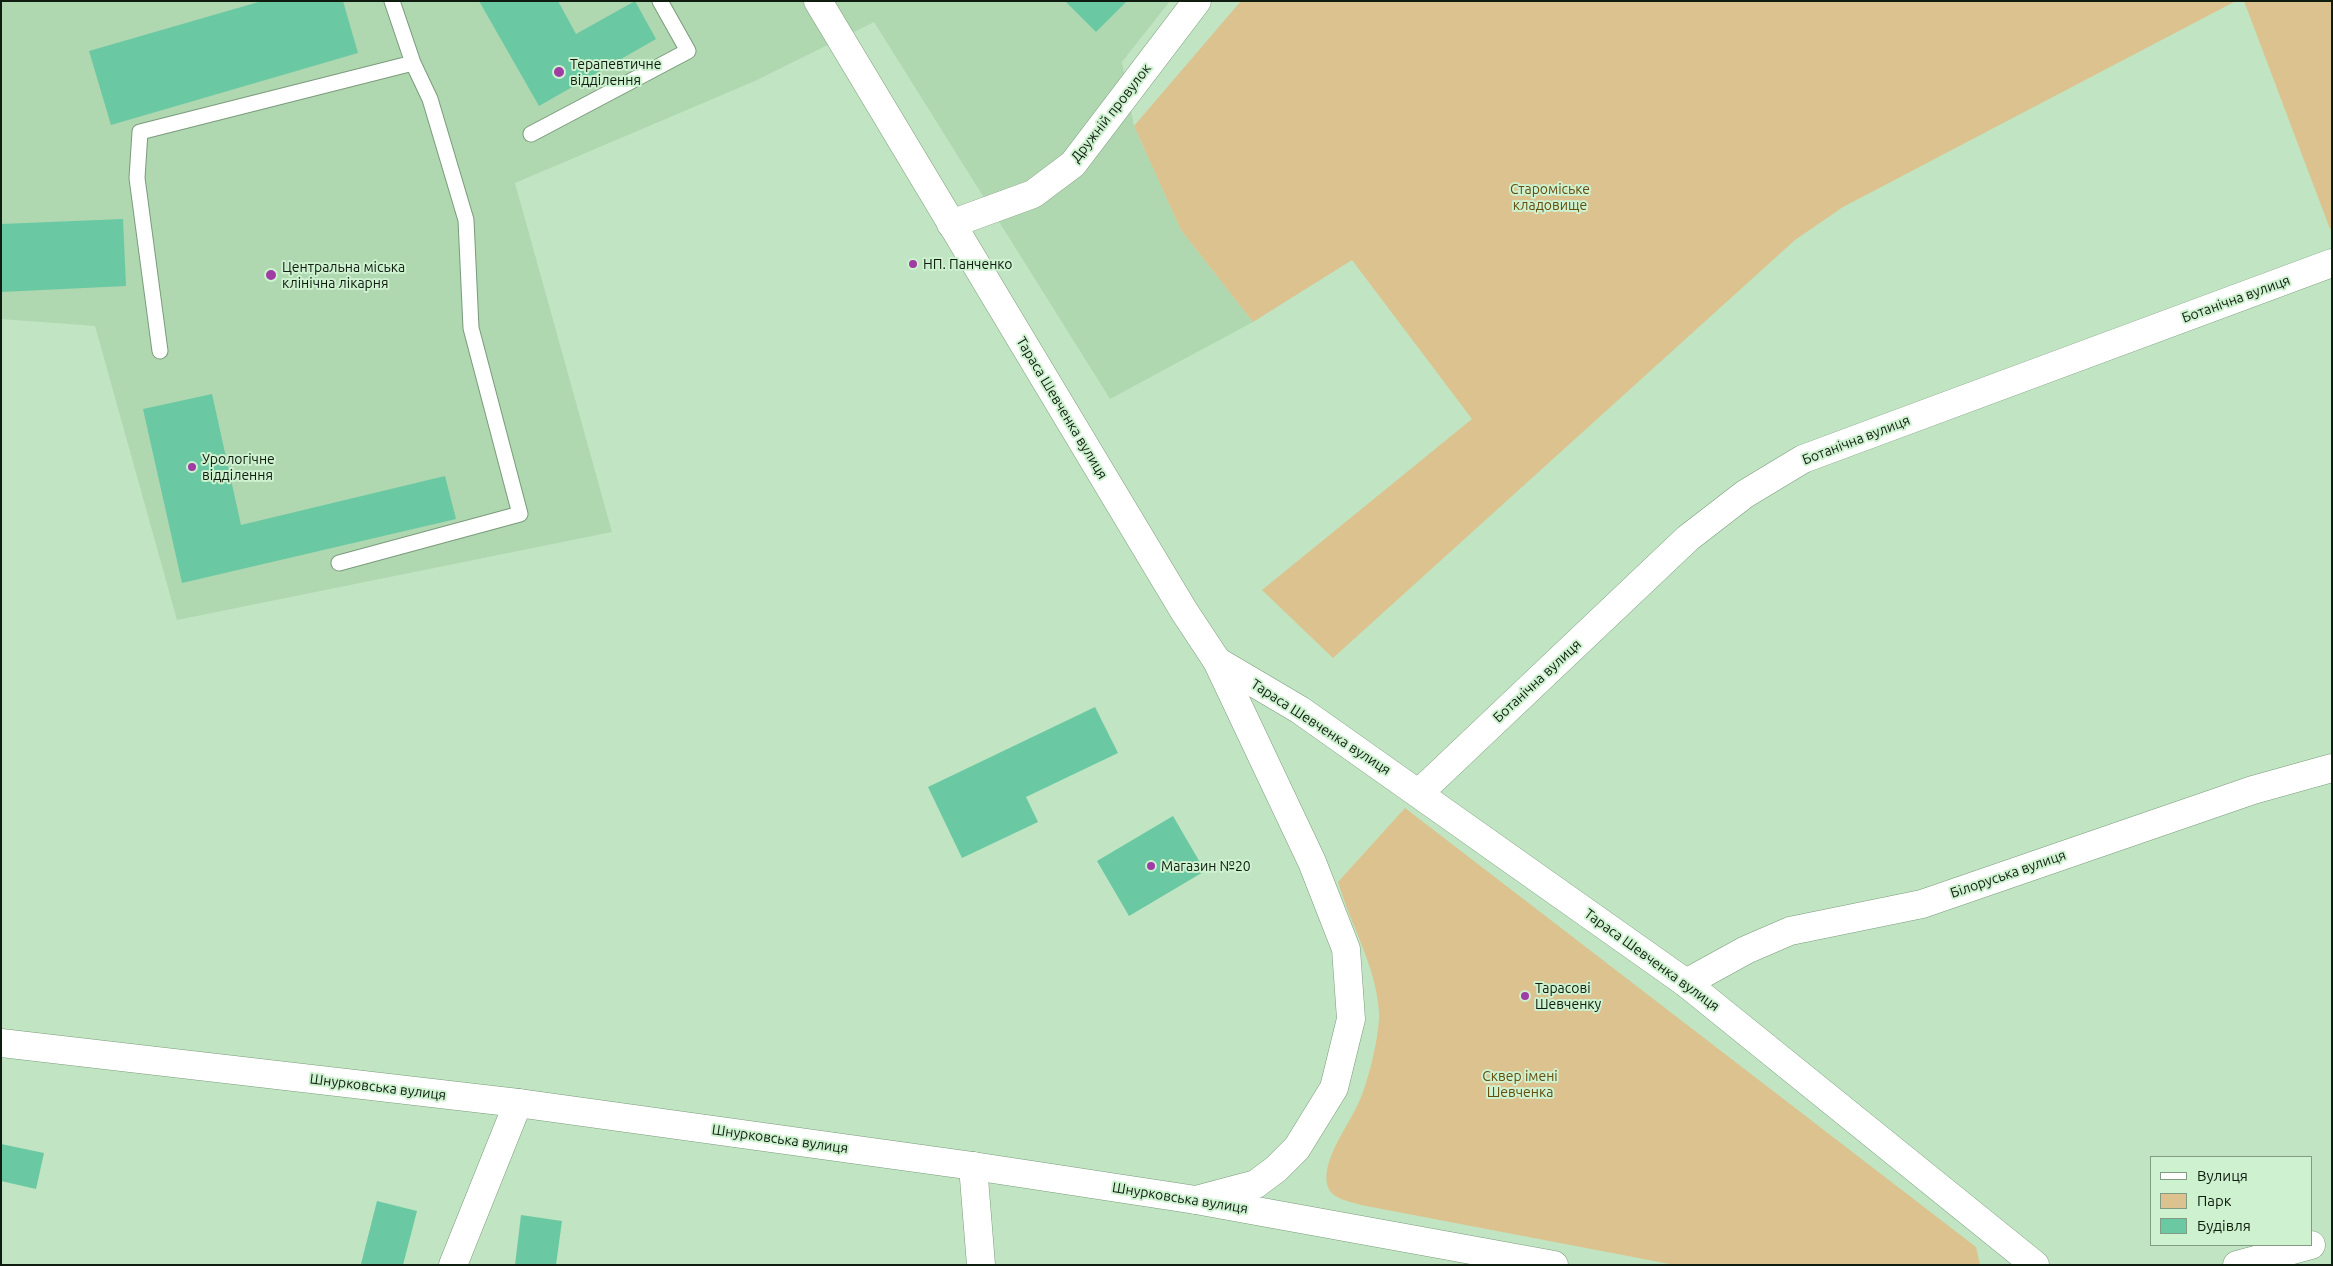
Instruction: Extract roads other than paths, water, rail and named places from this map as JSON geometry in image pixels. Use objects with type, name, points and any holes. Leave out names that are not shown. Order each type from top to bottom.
[{"type":"street","name":"Тараса Шевченка вулиця","points":[[818,1],[1184,611],[1217,661],[1300,710],[1686,983],[2035,1265]]},
{"type":"street","name":"Дружній провулок","points":[[951,224],[1033,194],[1073,164],[1197,1]]},
{"type":"street","name":"Ботанічна вулиця","points":[[1419,793],[1688,538],[1745,494],[1803,458],[2332,263]]},
{"type":"street","points":[[1196,1200],[1256,1184],[1276,1169],[1297,1148],[1334,1088],[1350,1019],[1346,949],[1312,862],[1217,661]]},
{"type":"street","name":"Білоруська вулиця","points":[[1686,983],[1746,950],[1790,930],[1922,904],[2253,790],[2332,768]]},
{"type":"street","name":"Шнурковська вулиця","points":[[1,1043],[518,1103],[974,1166],[1196,1200],[1554,1265]]},
{"type":"street","points":[[453,1265],[518,1103]]},
{"type":"street","points":[[974,1166],[982,1265]]},
{"type":"street","points":[[2313,1243],[2332,1235]]},
{"type":"street","points":[[2237,1265],[2304,1246]]},
{"type":"lane","points":[[339,563],[520,514],[470,328],[466,220],[430,99],[413,63],[392,1]]},
{"type":"lane","points":[[531,134],[688,51],[660,1]]},
{"type":"lane","points":[[160,351],[137,178],[140,132],[413,63]]},
{"type":"place","name":"Терапевтичне відділення","points":[[559,72]]},
{"type":"place","name":"НП. Панченко","points":[[913,264]]},
{"type":"place","name":"Центральна міська клінічна лікарня","points":[[271,275]]},
{"type":"place","name":"Урологічне відділення","points":[[192,467]]},
{"type":"place","name":"Магазин №20","points":[[1151,866]]},
{"type":"place","name":"Тарасові Шевченку","points":[[1525,996]]},
{"type":"park label","name":"Староміське кладовище","points":[[1550,197]]},
{"type":"park label","name":"Сквер імені Шевченка","points":[[1520,1084]]}]
